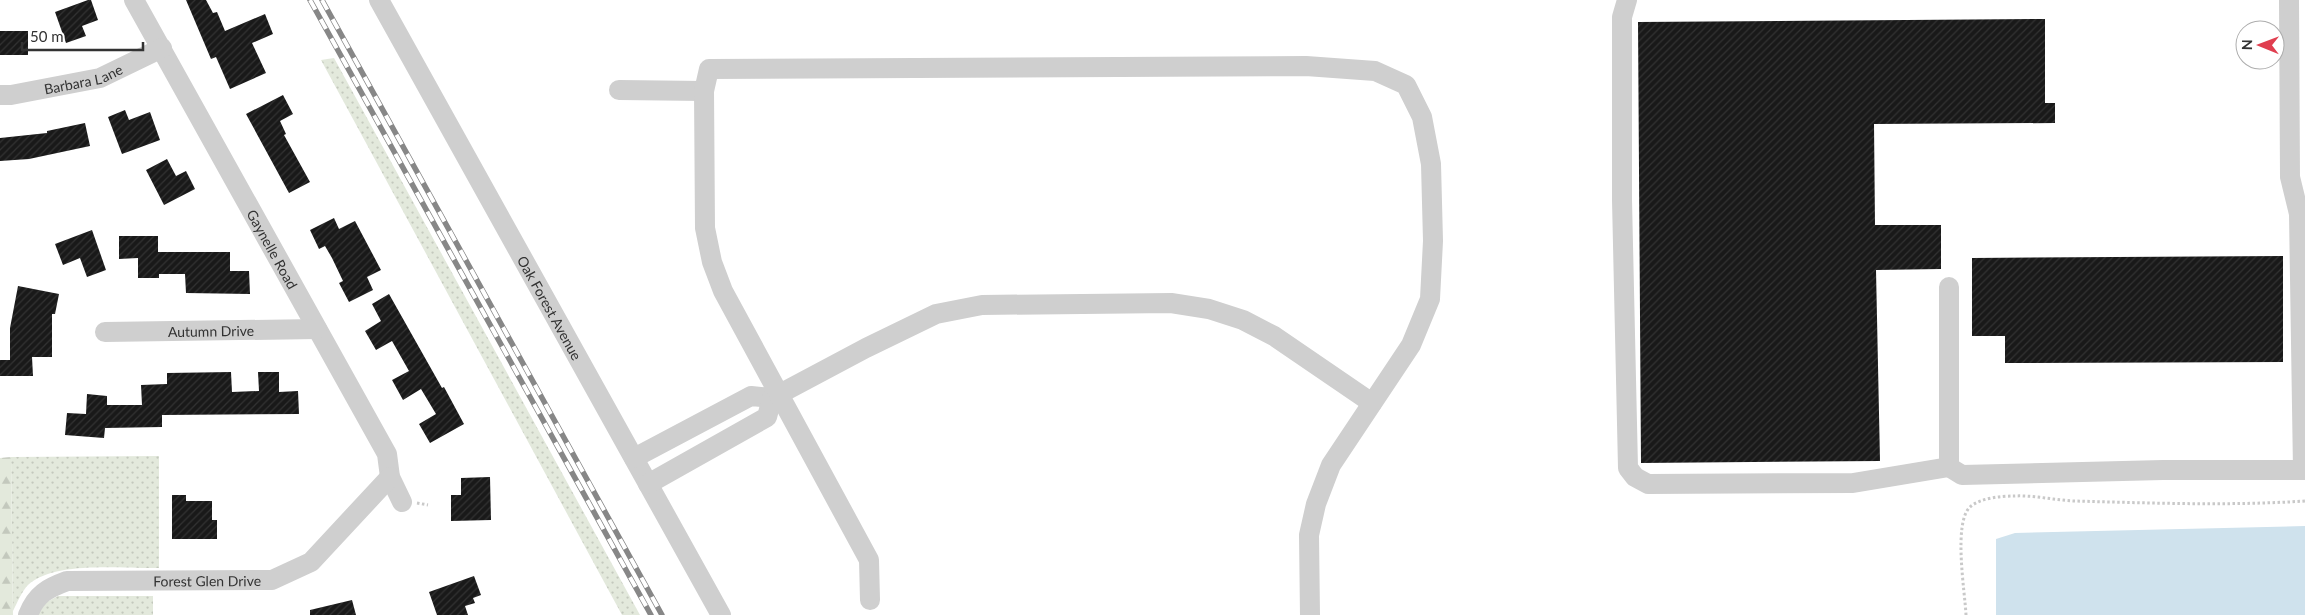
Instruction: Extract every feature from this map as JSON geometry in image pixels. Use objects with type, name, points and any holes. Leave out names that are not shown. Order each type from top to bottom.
[{"type":"street","name":"Gaynelle Road","points":[[134,0],[387,454],[390,477],[402,502]]},
{"type":"street","name":"Oak Forest Avenue","points":[[379,0],[721,615]]},
{"type":"street","points":[[1627,0],[1622,17],[1622,200],[1628,468],[1635,477],[1648,484],[1853,483],[1949,467],[1962,475],[2163,470],[2304,470],[2299,214],[2296,195],[2290,177],[2289,0]]},
{"type":"street","name":"Barbara Lane","points":[[0,95],[11,95],[100,78],[162,48]]},
{"type":"street","points":[[870,600],[870,560],[776,396],[723,291],[712,262],[705,228],[704,91],[708,69],[1306,66],[1375,71],[1406,86],[1422,117],[1431,164],[1433,241],[1430,299],[1410,345],[1331,465],[1316,504],[1309,535],[1310,615]]},
{"type":"street","points":[[619,90],[704,91]]},
{"type":"street","points":[[1949,287],[1949,467]]},
{"type":"street","points":[[634,458],[751,396],[776,396],[866,348],[936,314],[982,305],[1171,303],[1209,309],[1242,320],[1274,336],[1372,403]]},
{"type":"street","name":"Autumn Drive","points":[[105,332],[317,329]]},
{"type":"street","points":[[648,484],[767,417],[776,396]]},
{"type":"street","name":"Forest Glen Drive","points":[[28,615],[32,604],[48,588],[67,581],[272,580],[311,562],[390,477]]},
{"type":"path","points":[[1966,615],[1960,545],[1963,520],[1970,508],[1988,499],[2014,496],[2104,502],[2305,501]]},
{"type":"green space","points":[[334,58],[640,615],[622,615],[321,60]]},
{"type":"green space","points":[[159,456],[159,568],[109,567],[55,572],[40,577],[28,585],[13,611],[11,457]]},
{"type":"green space","points":[[11,457],[13,615],[0,615],[0,458]]},
{"type":"green space","points":[[58,596],[153,596],[153,615],[37,615],[41,605]]},
{"type":"water","points":[[2305,526],[2305,615],[1996,615],[1996,539],[2015,533]]},
{"type":"building","points":[[91,0],[98,20],[82,26],[86,36],[66,43],[55,12]]},
{"type":"building","points":[[186,0],[206,0],[213,13],[217,12],[225,31],[265,14],[273,34],[252,43],[266,73],[230,89],[216,57],[211,59]]},
{"type":"building","points":[[2045,19],[2045,103],[2055,103],[2055,123],[1874,124],[1875,225],[1941,225],[1941,269],[1876,270],[1880,461],[1641,463],[1638,22]]},
{"type":"building","points":[[0,31],[28,31],[28,55],[0,55]]},
{"type":"building","points":[[283,95],[293,114],[280,121],[286,134],[284,135],[310,182],[289,193],[246,114]]},
{"type":"building","points":[[125,110],[129,120],[150,112],[160,140],[122,154],[108,117]]},
{"type":"building","points":[[85,123],[90,146],[29,159],[0,161],[0,138],[47,133],[47,131]]},
{"type":"building","points":[[167,159],[176,176],[186,171],[195,189],[164,205],[146,170]]},
{"type":"building","points":[[334,218],[339,229],[355,221],[381,270],[367,277],[373,290],[349,302],[339,283],[343,281],[332,258],[325,246],[319,249],[310,230]]},
{"type":"building","points":[[92,230],[106,270],[87,277],[80,258],[63,265],[55,244]]},
{"type":"building","points":[[119,236],[158,236],[158,252],[230,252],[230,271],[249,271],[250,294],[186,293],[185,274],[159,274],[159,278],[138,278],[138,258],[119,259]]},
{"type":"building","points":[[2283,256],[2283,362],[2005,363],[2005,336],[1972,336],[1972,258]]},
{"type":"building","points":[[18,286],[59,294],[55,314],[52,314],[52,357],[32,357],[33,376],[0,376],[0,360],[10,360],[10,328]]},
{"type":"building","points":[[389,294],[464,424],[430,443],[419,424],[436,414],[421,389],[403,400],[392,380],[409,371],[392,341],[376,350],[365,331],[381,321],[372,304]]},
{"type":"building","points":[[231,372],[232,392],[259,391],[258,372],[279,372],[279,392],[298,391],[299,414],[162,415],[162,427],[105,428],[104,438],[65,435],[67,413],[86,414],[87,394],[107,396],[107,405],[142,405],[141,385],[167,384],[167,373]]},
{"type":"building","points":[[490,477],[491,520],[451,521],[451,495],[461,495],[461,478]]},
{"type":"building","points":[[172,495],[186,495],[186,501],[212,501],[212,520],[217,520],[217,539],[172,539]]},
{"type":"building","points":[[474,576],[481,595],[473,598],[475,603],[465,606],[468,615],[437,615],[429,592]]},
{"type":"building","points":[[352,600],[356,615],[310,615],[310,610]]},
{"type":"railway","points":[[310,0],[651,615]]},
{"type":"railway","points":[[322,0],[662,615]]}]
